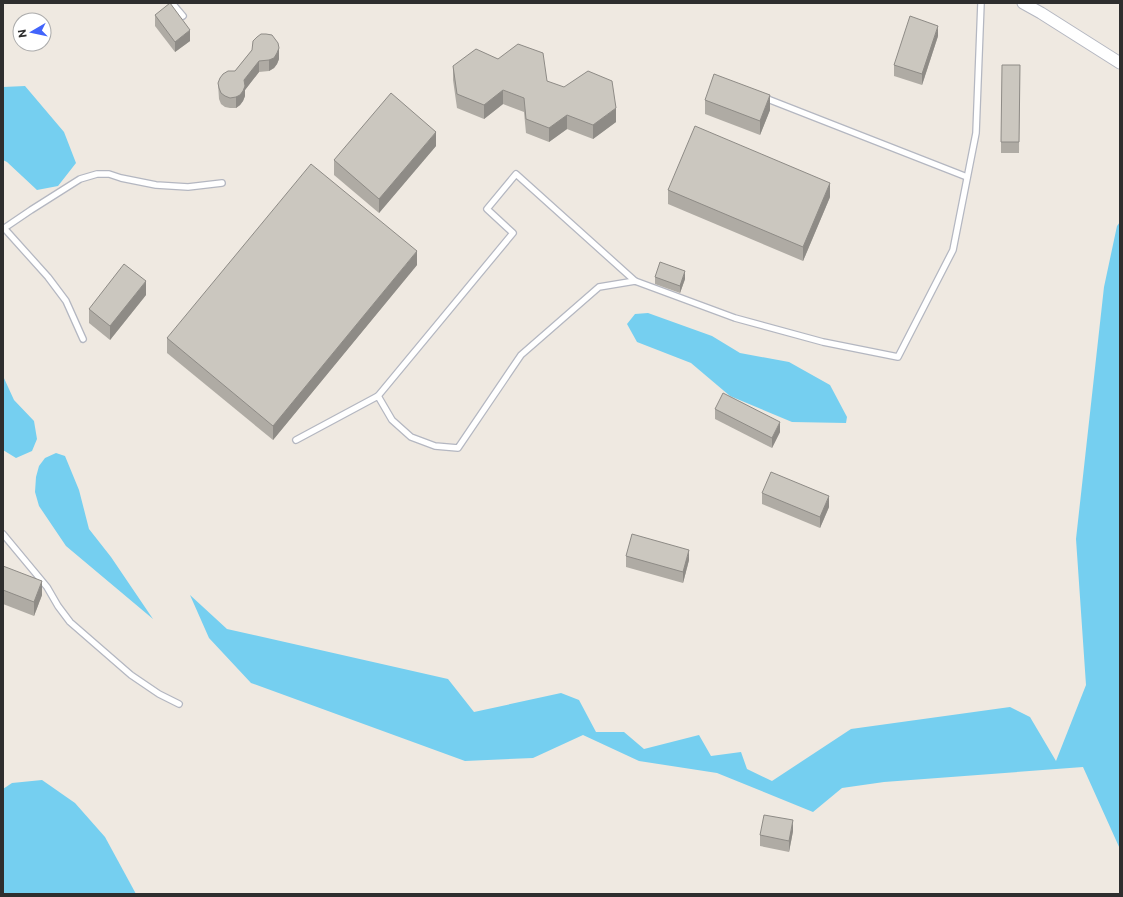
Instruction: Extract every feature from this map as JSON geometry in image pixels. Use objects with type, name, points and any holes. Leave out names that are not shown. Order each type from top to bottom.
[{"type":"street","points":[[1023,3],[1120,63]]},
{"type":"lane","points":[[172,3],[183,16]]},
{"type":"lane","points":[[296,440],[378,396],[513,232],[487,208],[516,174],[635,281],[735,318],[822,342],[898,356],[953,250],[976,133],[981,3]]},
{"type":"lane","points":[[762,97],[967,177]]},
{"type":"lane","points":[[83,339],[66,301],[48,277],[4,229],[80,179],[97,174],[109,174],[120,178],[156,185],[188,187],[222,183]]},
{"type":"lane","points":[[378,396],[392,420],[411,437],[435,446],[458,448],[521,355],[598,287],[635,281]]},
{"type":"lane","points":[[3,534],[47,587],[58,606],[70,622],[131,675],[159,694],[179,704]]},
{"type":"water","points":[[25,86],[64,132],[76,163],[58,186],[37,190],[3,160],[3,87]]},
{"type":"water","points":[[1120,222],[1120,849],[1083,767],[884,782],[842,788],[813,812],[717,773],[639,761],[583,735],[533,758],[465,761],[251,683],[209,638],[190,595],[227,629],[448,679],[474,712],[561,693],[579,700],[596,732],[624,732],[644,749],[699,735],[711,756],[741,752],[747,769],[772,781],[851,729],[1010,707],[1030,717],[1056,761],[1086,685],[1076,539],[1104,287],[1117,226]]},
{"type":"water","points":[[648,313],[712,336],[740,353],[789,362],[830,385],[847,417],[846,423],[792,422],[730,396],[691,363],[637,342],[627,324],[635,314]]},
{"type":"water","points":[[3,376],[14,400],[34,421],[37,439],[32,451],[16,458],[3,450]]},
{"type":"water","points":[[56,453],[65,456],[79,490],[89,529],[111,557],[153,619],[66,546],[39,506],[35,492],[36,477],[39,466],[45,458]]},
{"type":"water","points":[[42,780],[75,803],[105,837],[136,894],[3,894],[3,789],[12,783]]},
{"type":"building","points":[[170,3],[190,30],[175,42],[155,15]]},
{"type":"building","points":[[910,16],[938,26],[922,74],[894,65]]},
{"type":"building","points":[[261,34],[272,35],[278,43],[279,48],[277,53],[274,58],[259,61],[244,80],[245,86],[240,95],[230,98],[225,96],[221,93],[219,88],[218,83],[220,78],[228,71],[235,71],[252,50],[253,41]]},
{"type":"building","points":[[518,44],[543,53],[547,81],[564,87],[588,71],[612,81],[616,108],[593,125],[567,115],[549,128],[526,119],[524,98],[503,90],[484,105],[457,94],[453,66],[476,49],[498,59]]},
{"type":"building","points":[[1002,65],[1020,65],[1019,142],[1001,142]]},
{"type":"building","points":[[714,74],[770,95],[760,121],[705,100]]},
{"type":"building","points":[[391,93],[436,132],[379,199],[334,160]]},
{"type":"building","points":[[695,126],[830,183],[803,247],[668,190]]},
{"type":"building","points":[[311,164],[417,251],[273,426],[167,338]]},
{"type":"building","points":[[660,262],[685,271],[680,286],[655,277]]},
{"type":"building","points":[[124,264],[146,281],[110,326],[89,309]]},
{"type":"building","points":[[723,393],[780,422],[772,438],[715,409]]},
{"type":"building","points":[[771,472],[829,496],[820,517],[762,493]]},
{"type":"building","points":[[632,534],[689,550],[683,572],[626,556]]},
{"type":"building","points":[[3,566],[42,581],[34,602],[3,590]]},
{"type":"building","points":[[764,815],[793,820],[789,841],[760,835]]}]
